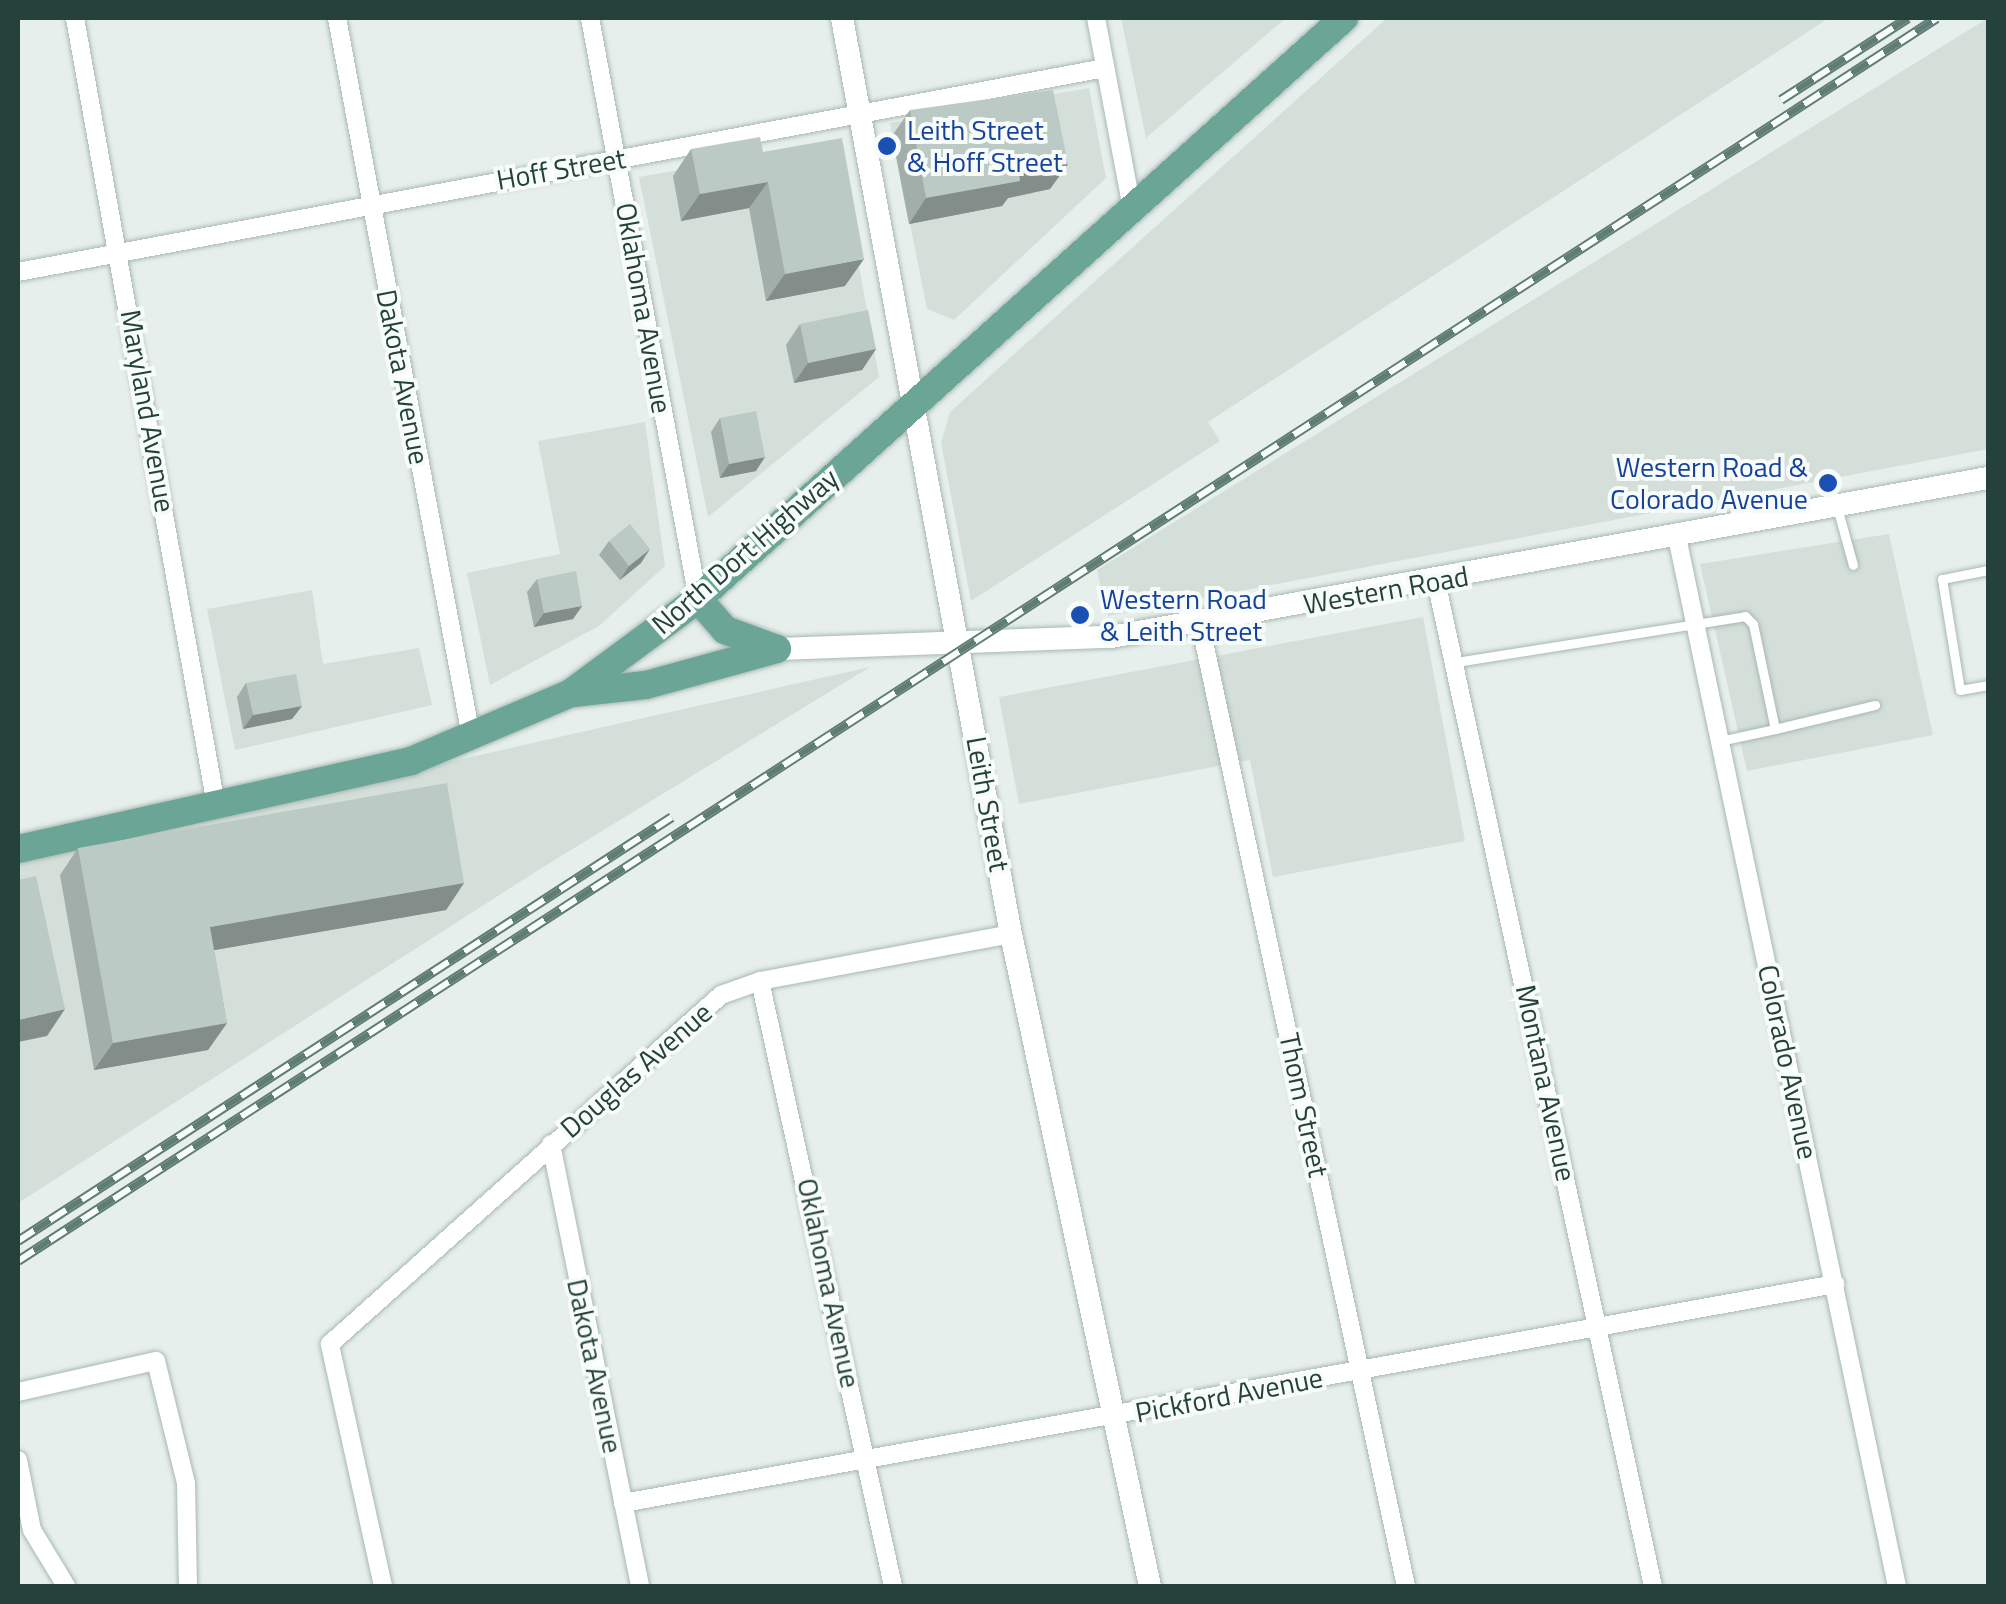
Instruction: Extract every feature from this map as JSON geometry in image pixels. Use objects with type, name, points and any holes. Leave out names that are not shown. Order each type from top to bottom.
[{"type":"main road","name":"North Dort Highway","points":[[18,849],[411,761],[571,693],[698,598],[1344,18]]},
{"type":"main road","points":[[698,598],[725,630],[777,649]]},
{"type":"main road","points":[[571,693],[646,686],[777,649]]},
{"type":"street","name":"Maryland Avenue","points":[[75,18],[216,806]]},
{"type":"street","name":"Dakota Avenue","points":[[337,18],[470,736]]},
{"type":"street","name":"Oklahoma Avenue","points":[[590,18],[698,598]]},
{"type":"street","name":"Leith Street","points":[[842,18],[1011,934],[1150,1586]]},
{"type":"street","points":[[1096,18],[1132,208]]},
{"type":"street","name":"Hoff Street","points":[[18,272],[1106,68]]},
{"type":"street","name":"Western Road","points":[[777,649],[960,648],[1079,641],[1436,581],[1988,478]]},
{"type":"street","name":"Colorado Avenue","points":[[1676,537],[1897,1586]]},
{"type":"street","name":"Montana Avenue","points":[[1436,581],[1653,1586]]},
{"type":"street","name":"Thom Street","points":[[1200,623],[1406,1586]]},
{"type":"street","name":"Douglas Avenue","points":[[383,1586],[330,1344],[721,995],[760,981],[1011,934]]},
{"type":"street","name":"Oklahoma Avenue","points":[[760,981],[893,1586]]},
{"type":"street","name":"Dakota Avenue","points":[[551,1144],[640,1586]]},
{"type":"street","name":"Pickford Avenue","points":[[623,1503],[1835,1284]]},
{"type":"street","points":[[18,1392],[156,1361],[186,1483],[188,1586]]},
{"type":"street","points":[[18,1460],[32,1530],[66,1586]]},
{"type":"lane","points":[[1838,507],[1852,566]]},
{"type":"lane","points":[[1988,570],[1942,578],[1960,690],[1988,685]]},
{"type":"lane","points":[[1456,662],[1695,622],[1748,617],[1775,729]]},
{"type":"lane","points":[[1720,742],[1875,705]]},
{"type":"shaded area","points":[[1121,18],[1286,18],[1146,138]]},
{"type":"shaded area","points":[[1387,18],[1829,18],[1208,422],[1220,441],[971,601],[941,443],[950,412]]},
{"type":"shaded area","points":[[1988,18],[1988,449],[1108,616],[1097,570]]},
{"type":"shaded area","points":[[1089,88],[1106,178],[954,320],[927,309],[890,123]]},
{"type":"shaded area","points":[[837,143],[879,377],[708,517],[639,177]]},
{"type":"shaded area","points":[[645,422],[665,566],[599,626],[490,685],[467,573],[560,554],[538,441]]},
{"type":"shaded area","points":[[1889,534],[1933,735],[1747,771],[1700,564]]},
{"type":"shaded area","points":[[312,590],[323,664],[419,648],[432,705],[235,750],[207,609]]},
{"type":"shaded area","points":[[1423,617],[1465,841],[1273,877],[1250,760],[1019,804],[999,697]]},
{"type":"shaded area","points":[[870,667],[540,869],[18,1203],[18,859]]},
{"type":"building","points":[[1053,90],[1068,164],[1019,174],[1020,181],[926,198],[910,110]]},
{"type":"building","points":[[760,137],[763,152],[842,138],[864,259],[785,274],[768,182],[700,194],[691,149]]},
{"type":"building","points":[[868,310],[876,349],[808,363],[800,324]]},
{"type":"building","points":[[756,411],[765,457],[729,464],[720,418]]},
{"type":"building","points":[[630,524],[650,549],[629,566],[609,541]]},
{"type":"building","points":[[576,571],[582,606],[544,613],[537,579]]},
{"type":"building","points":[[296,674],[302,706],[253,715],[246,683]]},
{"type":"building","points":[[447,783],[464,883],[210,927],[227,1023],[113,1043],[78,848]]},
{"type":"building","points":[[36,876],[65,1009],[18,1020],[18,880]]},
{"type":"railway","points":[[1781,100],[1908,18]]},
{"type":"railway","points":[[18,1261],[1937,18]]},
{"type":"railway","points":[[18,1241],[672,817]]},
{"type":"place","name":"Leith Street & Hoff Street","points":[[887,146]]},
{"type":"place","name":"Western Road & Colorado Avenue","points":[[1828,483]]},
{"type":"place","name":"Western Road & Leith Street","points":[[1080,615]]}]
